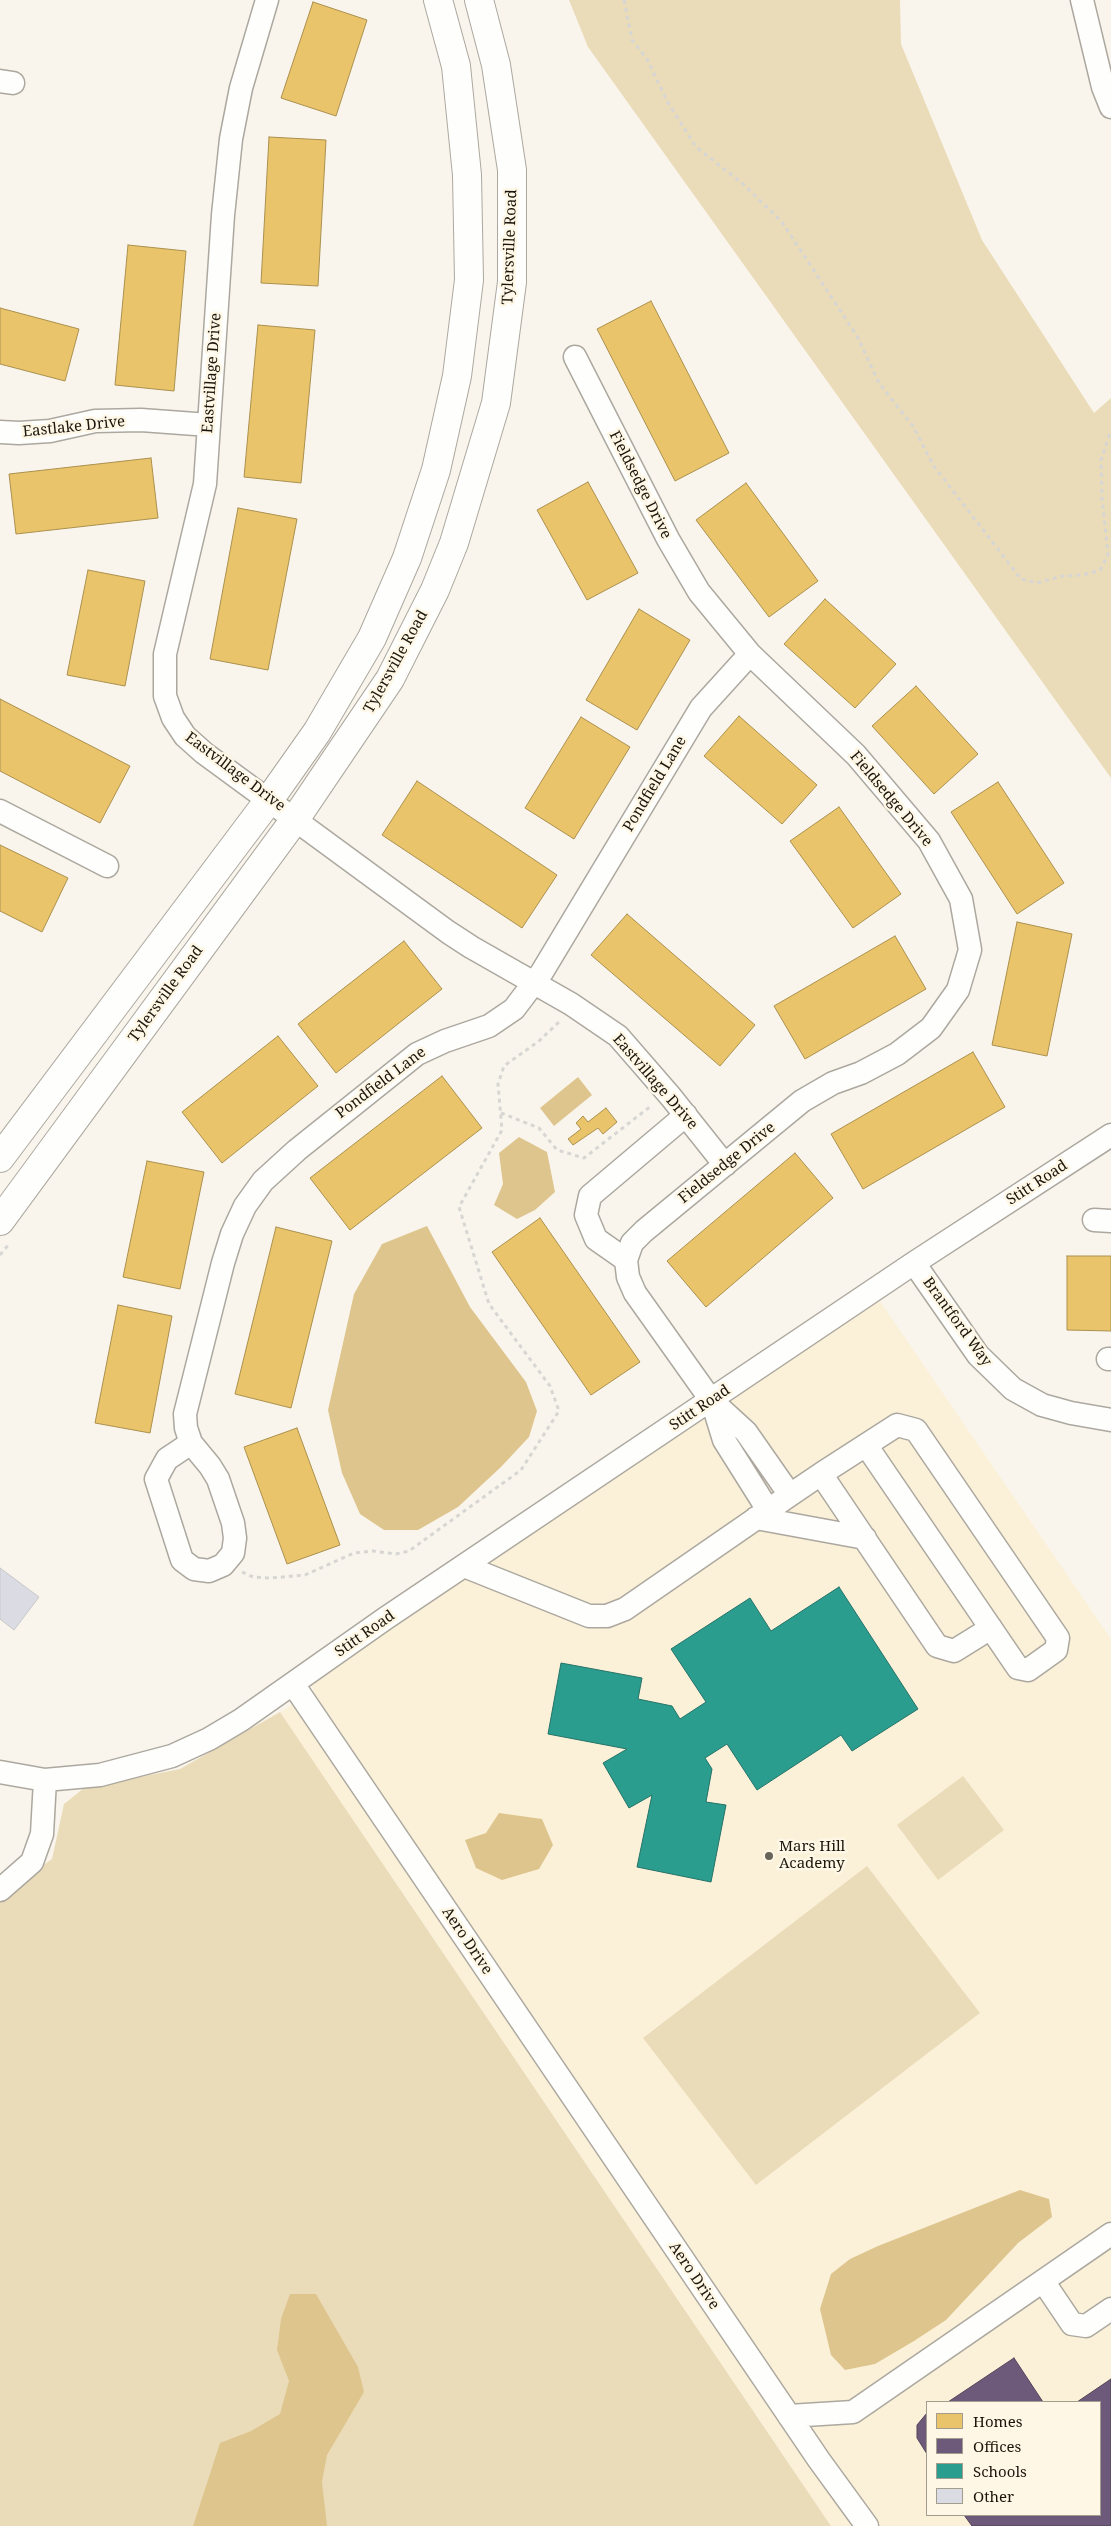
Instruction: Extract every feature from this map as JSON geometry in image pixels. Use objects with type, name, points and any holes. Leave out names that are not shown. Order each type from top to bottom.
[{"type":"main road","points":[[0,1158],[269,800],[317,732],[353,674],[389,603],[421,519],[436,470],[457,376],[469,280],[467,175],[456,66],[438,0]]},
{"type":"main road","name":"Tylersville Road","points":[[0,1221],[296,818],[390,679],[436,590],[454,543],[496,403],[512,282],[512,170],[496,65],[480,0]]},
{"type":"street","name":"Eastvillage Drive","points":[[267,0],[241,88],[231,139],[223,215],[205,484],[165,654],[165,696],[173,718],[186,736],[204,753],[296,818],[448,932],[592,1017],[618,1036],[686,1115],[725,1165]]},
{"type":"street","points":[[1082,0],[1103,87],[1111,107]]},
{"type":"street","name":"Fieldsedge Drive","points":[[575,357],[668,540],[699,592],[750,654],[856,755],[929,841],[960,899],[970,950],[958,990],[931,1028],[897,1054],[861,1073],[833,1083],[802,1101],[644,1231],[632,1243],[626,1260]]},
{"type":"street","name":"Eastlake Drive","points":[[0,432],[19,434],[50,431],[96,421],[141,420],[208,425]]},
{"type":"street","name":"Pondfield Lane","points":[[190,1442],[186,1428],[187,1399],[206,1338],[222,1263],[232,1234],[245,1206],[263,1181],[332,1120],[417,1054],[431,1046],[489,1026],[502,1019],[514,1009],[535,983],[701,708],[750,654]]},
{"type":"street","points":[[0,811],[107,866]]},
{"type":"street","points":[[686,1115],[590,1196],[586,1215],[596,1239],[626,1260],[628,1277],[635,1293],[712,1400],[746,1432],[790,1495]]},
{"type":"street","name":"Stitt Road","points":[[293,1684],[464,1566],[914,1263],[1111,1135]]},
{"type":"street","name":"Brantford Way","points":[[914,1263],[978,1355],[1013,1389],[1042,1404],[1072,1413],[1111,1420]]},
{"type":"street","points":[[712,1400],[724,1440],[762,1514],[865,1538]]},
{"type":"street","points":[[464,1566],[589,1616],[607,1616],[625,1609],[821,1474],[897,1425],[916,1430],[1058,1638],[1056,1650],[1028,1670],[1018,1668],[866,1445]]},
{"type":"street","points":[[190,1442],[218,1479],[233,1523],[235,1538],[232,1553],[223,1565],[209,1571],[194,1569],[182,1560],[156,1479],[167,1459],[190,1442]]},
{"type":"street","points":[[821,1474],[937,1646],[954,1651],[991,1628]]},
{"type":"street","points":[[0,1772],[45,1780],[100,1775],[172,1756],[209,1739],[293,1684]]},
{"type":"street","name":"Aero Drive","points":[[293,1684],[789,2416],[867,2526]]},
{"type":"street","points":[[0,1890],[32,1862],[42,1834],[45,1780]]},
{"type":"street","points":[[789,2416],[853,2412],[1111,2234]]},
{"type":"street","points":[[1043,2280],[1072,2324],[1086,2326],[1111,2309]]},
{"type":"path","points":[[624,0],[632,40],[647,59],[667,101],[696,148],[743,184],[782,222],[857,336],[879,383],[913,426],[933,465],[1021,579],[1036,583],[1062,576],[1083,575],[1100,570],[1108,556],[1102,497],[1101,460],[1111,430]]},
{"type":"path","points":[[238,1570],[253,1577],[271,1578],[305,1575],[354,1554],[373,1551],[396,1554],[409,1552],[521,1470],[558,1411],[545,1378],[507,1331],[489,1304],[459,1207],[502,1130],[498,1084],[504,1066],[539,1041],[565,1016]]},
{"type":"path","points":[[501,1112],[539,1128],[557,1150],[584,1158],[656,1102]]},
{"type":"shaded area","points":[[569,0],[900,0],[901,44],[982,240],[1094,413],[1111,398],[1111,778],[588,47]]},
{"type":"shaded area","points":[[578,1077],[592,1095],[554,1126],[540,1108]]},
{"type":"shaded area","points":[[519,1137],[547,1152],[555,1192],[535,1210],[517,1219],[494,1205],[503,1184],[499,1153]]},
{"type":"shaded area","points":[[427,1226],[470,1307],[526,1382],[537,1411],[529,1437],[501,1467],[458,1507],[418,1530],[384,1530],[360,1514],[342,1473],[328,1410],[354,1294],[382,1244]]},
{"type":"shaded area","name":"Mars Hill Academy","points":[[873,1291],[1111,1639],[1111,2526],[831,2526],[280,1712],[314,1690],[305,1676]]},
{"type":"shaded area","points":[[280,1712],[831,2526],[0,2526],[0,1895],[52,1859],[64,1804],[84,1788],[180,1769]]},
{"type":"shaded area","points":[[963,1776],[1004,1830],[938,1880],[897,1825]]},
{"type":"shaded area","points":[[499,1813],[542,1819],[553,1845],[539,1869],[502,1880],[476,1868],[465,1840],[486,1833]]},
{"type":"shaded area","points":[[867,1866],[980,2013],[756,2185],[643,2038]]},
{"type":"shaded area","points":[[1020,2190],[1049,2199],[1052,2217],[1018,2243],[946,2320],[875,2364],[845,2370],[831,2355],[820,2309],[831,2274],[850,2259],[878,2246]]},
{"type":"shaded area","points":[[290,2294],[316,2294],[358,2367],[364,2392],[327,2455],[322,2482],[327,2526],[193,2526],[220,2443],[251,2431],[280,2414],[289,2381],[277,2350],[281,2319]]},
{"type":"building: Homes","points":[[313,2],[367,20],[336,116],[281,98]]},
{"type":"building: Homes","points":[[269,137],[326,140],[318,286],[261,283]]},
{"type":"building: Homes","points":[[128,245],[186,251],[174,391],[115,385]]},
{"type":"building: Homes","points":[[651,301],[729,453],[675,481],[597,329]]},
{"type":"building: Homes","points":[[0,308],[79,329],[65,381],[0,364]]},
{"type":"building: Homes","points":[[258,325],[315,330],[301,483],[244,477]]},
{"type":"building: Homes","points":[[151,458],[158,518],[16,534],[9,474]]},
{"type":"building: Homes","points":[[588,482],[638,573],[587,600],[537,510]]},
{"type":"building: Homes","points":[[746,483],[818,581],[769,617],[696,520]]},
{"type":"building: Homes","points":[[238,508],[297,519],[268,670],[210,659]]},
{"type":"building: Homes","points":[[88,570],[145,581],[125,686],[67,675]]},
{"type":"building: Homes","points":[[825,599],[896,664],[855,708],[784,644]]},
{"type":"building: Homes","points":[[639,609],[690,640],[637,730],[586,700]]},
{"type":"building: Homes","points":[[916,686],[978,754],[934,794],[872,726]]},
{"type":"building: Homes","points":[[0,699],[130,766],[100,823],[0,771]]},
{"type":"building: Homes","points":[[739,716],[817,785],[782,824],[704,756]]},
{"type":"building: Homes","points":[[581,717],[630,747],[574,839],[525,808]]},
{"type":"building: Homes","points":[[417,781],[557,875],[522,928],[382,835]]},
{"type":"building: Homes","points":[[998,782],[1064,883],[1017,914],[951,812]]},
{"type":"building: Homes","points":[[839,807],[901,894],[853,928],[790,841]]},
{"type":"building: Homes","points":[[0,845],[68,878],[42,932],[0,911]]},
{"type":"building: Homes","points":[[627,914],[755,1025],[720,1066],[591,955]]},
{"type":"building: Homes","points":[[1017,922],[1072,934],[1047,1056],[992,1045]]},
{"type":"building: Homes","points":[[895,936],[926,989],[805,1059],[774,1006]]},
{"type":"building: Homes","points":[[404,941],[442,989],[336,1073],[298,1024]]},
{"type":"building: Homes","points":[[278,1036],[318,1086],[222,1163],[182,1112]]},
{"type":"building: Homes","points":[[973,1052],[1005,1107],[863,1189],[831,1134]]},
{"type":"building: Homes","points":[[442,1076],[482,1128],[350,1230],[310,1178]]},
{"type":"building: Homes","points":[[606,1108],[617,1122],[603,1134],[598,1128],[573,1145],[568,1139],[581,1129],[576,1123],[583,1116],[588,1122]]},
{"type":"building: Homes","points":[[795,1153],[833,1198],[706,1307],[667,1261]]},
{"type":"building: Homes","points":[[147,1161],[204,1172],[180,1289],[123,1277]]},
{"type":"building: Homes","points":[[540,1218],[640,1362],[591,1395],[492,1252]]},
{"type":"building: Homes","points":[[276,1227],[332,1241],[291,1408],[235,1394]]},
{"type":"building: Homes","points":[[1067,1256],[1111,1256],[1111,1331],[1067,1330]]},
{"type":"building: Homes","points":[[118,1305],[172,1316],[150,1433],[95,1423]]},
{"type":"building: Homes","points":[[297,1428],[340,1545],[287,1564],[244,1447]]},
{"type":"building: Offices","points":[[1014,2358],[1042,2401],[950,2401]]},
{"type":"building: Offices","points":[[1111,2379],[1111,2526],[972,2526],[965,2516],[1101,2516],[1101,2401],[1078,2401]]},
{"type":"building: Offices","points":[[926,2414],[926,2452],[917,2438],[917,2425]]},
{"type":"building: Schools","points":[[839,1587],[918,1709],[852,1751],[841,1735],[757,1790],[727,1744],[705,1758],[712,1769],[706,1802],[726,1805],[711,1882],[637,1867],[652,1795],[629,1808],[603,1763],[627,1749],[548,1734],[561,1663],[642,1678],[638,1699],[672,1706],[680,1719],[706,1702],[671,1649],[750,1598],[771,1631]]},
{"type":"building: Other","points":[[0,1568],[39,1597],[14,1630],[0,1619]]},
{"type":"place","name":"Mars Hill Academy","points":[[769,1856]]}]
